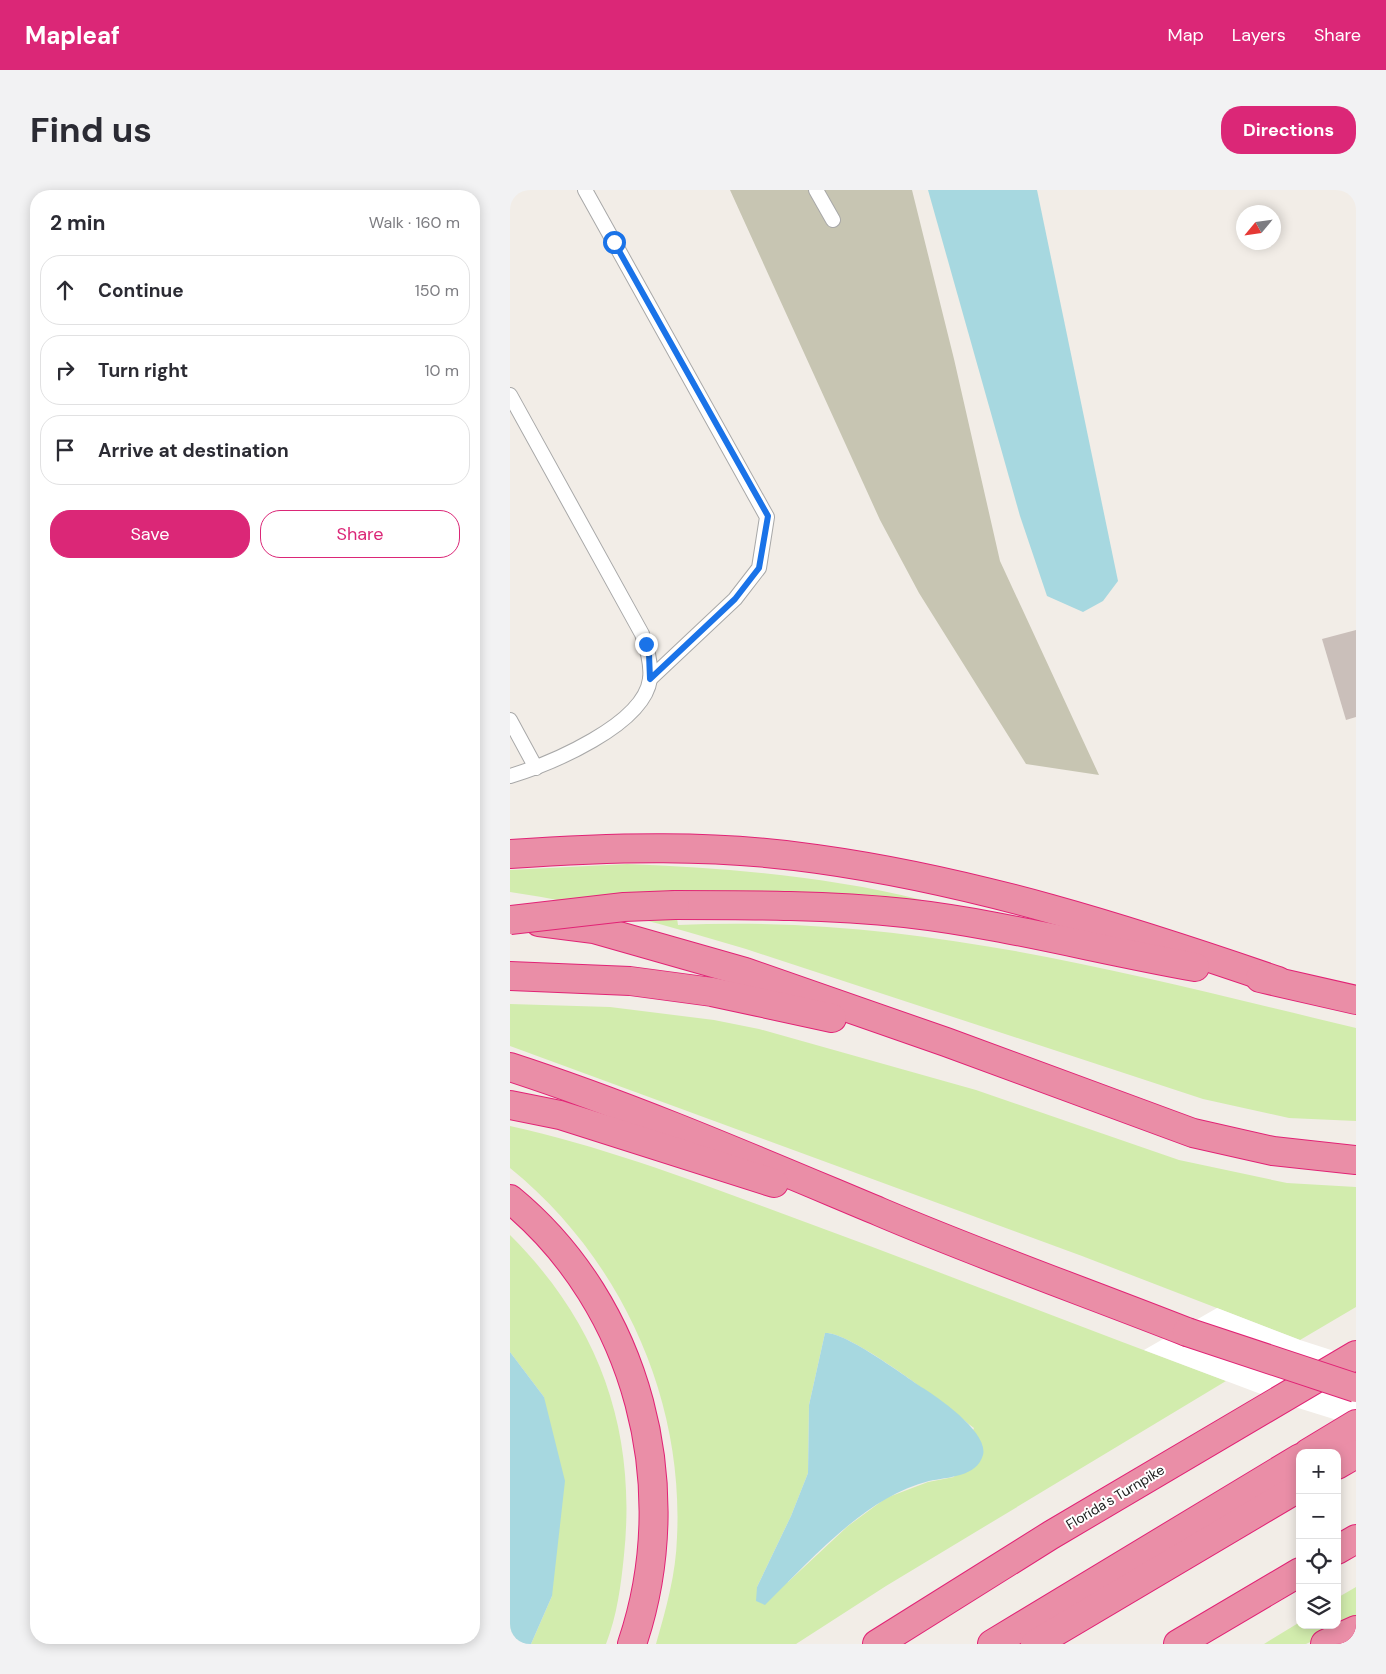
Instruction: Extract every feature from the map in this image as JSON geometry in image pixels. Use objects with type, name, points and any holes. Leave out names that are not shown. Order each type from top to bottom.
[{"type":"highway","points":[[510,854],[585,849],[712,850],[816,858],[912,875],[1022,901],[1154,939],[1278,981]]},
{"type":"highway","points":[[510,919],[624,907],[675,905],[785,904],[905,913],[1043,935],[1155,960],[1278,981],[1356,1000]]},
{"type":"highway","points":[[510,919],[594,929],[745,972],[946,1042],[1193,1132],[1273,1151],[1356,1160]]},
{"type":"highway","points":[[510,976],[630,981],[712,992],[946,1042]]},
{"type":"highway","points":[[510,1067],[584,1093],[764,1162],[882,1213],[1187,1332],[1356,1388]]},
{"type":"highway","points":[[510,1105],[560,1114],[756,1178],[882,1213]]},
{"type":"highway","points":[[510,1199],[546,1233],[571,1263],[596,1299],[616,1336],[644,1417],[654,1485],[654,1544],[648,1587],[632,1644]]},
{"type":"highway","name":"Florida's Turnpike","points":[[877,1644],[1051,1535],[1356,1354]]},
{"type":"highway","points":[[1315,1449],[1356,1424]]},
{"type":"highway","points":[[1341,1463],[1356,1454]]},
{"type":"highway","points":[[992,1644],[1296,1460]]},
{"type":"highway","points":[[1035,1644],[1296,1489]]},
{"type":"highway","points":[[1341,1548],[1356,1539]]},
{"type":"highway","points":[[1178,1644],[1296,1574]]},
{"type":"highway","points":[[1325,1644],[1356,1630]]},
{"type":"lane","points":[[585,190],[768,516],[759,568],[735,599],[650,679]]},
{"type":"lane","points":[[816,190],[832,220]]},
{"type":"lane","points":[[510,394],[642,634],[649,654],[650,679],[645,697],[630,715],[602,735],[536,768],[510,776]]},
{"type":"lane","points":[[510,720],[536,768]]},
{"type":"shaded area","points":[[730,190],[912,190],[954,359],[1000,561],[1099,775],[1026,764],[919,593],[880,520]]},
{"type":"green space","points":[[627,864],[776,874],[849,885],[922,900],[763,893],[673,892],[678,925],[766,924],[852,929],[937,939],[1021,952],[1104,969],[1356,1028],[1356,1121],[1289,1118],[1203,1099],[746,949],[600,909],[510,892],[510,870]]},
{"type":"green space","points":[[510,1004],[610,1007],[714,1020],[759,1029],[976,1090],[1179,1160],[1287,1183],[1356,1187],[1356,1307],[1300,1340],[1082,1256],[510,1046]]},
{"type":"green space","points":[[510,1126],[583,1145],[726,1193],[1226,1381],[886,1586],[796,1644],[656,1644],[673,1578],[677,1537],[676,1484],[669,1432],[656,1381],[637,1333],[613,1286],[583,1243],[549,1203],[510,1168]],"holes":[[[825,1333],[838,1336],[878,1357],[974,1428],[954,1477],[928,1482],[886,1498],[848,1526],[788,1582],[757,1587],[791,1516],[808,1473],[809,1405]]]},
{"type":"green space","points":[[510,1235],[541,1269],[567,1305],[589,1342],[605,1381],[617,1422],[624,1464],[626,1509],[624,1555],[616,1611],[606,1644],[531,1644],[552,1596],[544,1397],[510,1352]]},
{"type":"green space","points":[[1356,1587],[1356,1621],[1341,1628],[1341,1596]]},
{"type":"green space","points":[[1296,1624],[1296,1629],[1339,1629],[1306,1644],[1264,1644]]},
{"type":"water","points":[[928,190],[1037,190],[1118,581],[1103,601],[1083,612],[1047,596],[1020,516]]},
{"type":"water","points":[[825,1333],[846,1339],[860,1347],[951,1408],[971,1427],[978,1437],[983,1446],[983,1455],[975,1468],[968,1472],[905,1489],[861,1515],[820,1550],[765,1605],[756,1601],[757,1587],[791,1516],[808,1473],[809,1405]]},
{"type":"water","points":[[510,1352],[544,1397],[565,1481],[552,1596],[531,1644],[510,1644]]},
{"type":"pier","points":[[1217,1308],[1300,1340],[1356,1358],[1356,1426],[1295,1407],[1144,1350]]},
{"type":"building","points":[[1356,630],[1356,717],[1346,720],[1322,639]]},
{"type":"route","points":[[614,242],[768,516],[759,568],[735,599],[650,679],[649,654],[646,644]]}]
